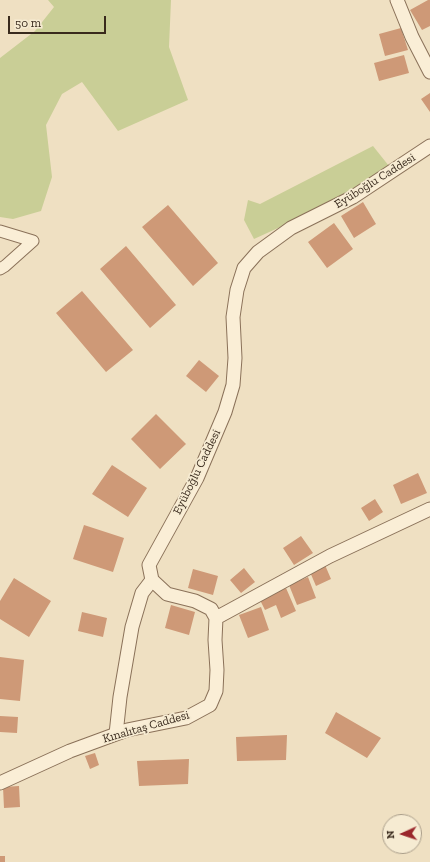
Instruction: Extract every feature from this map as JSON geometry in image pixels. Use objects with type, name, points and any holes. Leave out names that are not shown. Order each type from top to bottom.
[{"type":"street","points":[[397,0],[412,37],[430,72]]},
{"type":"street","name":"Eyüboğlu Caddesi","points":[[152,580],[149,565],[196,478],[225,412],[233,385],[235,358],[233,317],[237,290],[244,268],[258,252],[291,228],[353,197],[430,146]]},
{"type":"street","points":[[0,231],[33,241],[0,269]]},
{"type":"street","points":[[116,734],[120,697],[132,627],[142,593],[152,580],[167,594],[195,601],[211,610],[216,618],[330,556],[430,509]]},
{"type":"street","name":"Kınalıtaş Caddesi","points":[[0,783],[70,751],[127,730],[186,718],[210,705],[216,690],[216,618]]},
{"type":"green space","points":[[48,0],[171,0],[169,47],[188,100],[118,131],[82,82],[62,94],[46,125],[52,177],[41,211],[13,219],[0,217],[0,58],[35,31],[54,7]]},
{"type":"green space","points":[[373,146],[393,171],[350,195],[254,239],[244,220],[248,200],[260,204]]},
{"type":"building","points":[[430,0],[430,26],[422,30],[410,10]]},
{"type":"building","points":[[401,28],[408,50],[385,56],[379,34]]},
{"type":"building","points":[[404,55],[409,73],[379,81],[374,63]]},
{"type":"building","points":[[430,93],[430,112],[421,99]]},
{"type":"building","points":[[363,202],[376,224],[354,238],[341,216]]},
{"type":"building","points":[[168,205],[218,263],[193,286],[142,227]]},
{"type":"building","points":[[334,223],[353,249],[327,268],[308,242]]},
{"type":"building","points":[[126,246],[176,305],[150,328],[100,269]]},
{"type":"building","points":[[82,291],[133,350],[106,372],[56,313]]},
{"type":"building","points":[[199,360],[219,376],[206,392],[186,376]]},
{"type":"building","points":[[156,414],[186,444],[160,469],[131,439]]},
{"type":"building","points":[[112,465],[147,488],[128,517],[92,494]]},
{"type":"building","points":[[418,473],[427,493],[401,504],[393,485]]},
{"type":"building","points":[[375,499],[383,512],[369,521],[361,508]]},
{"type":"building","points":[[84,525],[124,538],[113,572],[73,559]]},
{"type":"building","points":[[301,536],[313,553],[294,565],[283,548]]},
{"type":"building","points":[[325,565],[331,579],[316,586],[310,572]]},
{"type":"building","points":[[244,568],[255,582],[241,593],[230,580]]},
{"type":"building","points":[[193,569],[218,576],[213,595],[188,588]]},
{"type":"building","points":[[308,577],[316,598],[297,605],[289,585]]},
{"type":"building","points":[[14,578],[51,601],[29,637],[0,619],[0,601]]},
{"type":"building","points":[[286,588],[296,611],[281,618],[276,605],[265,610],[260,600]]},
{"type":"building","points":[[171,605],[195,612],[189,635],[165,628]]},
{"type":"building","points":[[261,607],[269,630],[248,638],[239,615]]},
{"type":"building","points":[[82,612],[107,618],[103,637],[78,631]]},
{"type":"building","points":[[0,657],[24,660],[20,701],[0,699]]},
{"type":"building","points":[[336,712],[381,738],[367,758],[325,733]]},
{"type":"building","points":[[0,716],[18,717],[17,733],[0,732]]},
{"type":"building","points":[[287,735],[286,760],[237,761],[236,737]]},
{"type":"building","points":[[95,753],[99,765],[90,769],[85,756]]},
{"type":"building","points":[[189,759],[188,784],[139,786],[137,761]]},
{"type":"building","points":[[19,786],[20,807],[4,808],[3,787]]},
{"type":"building","points":[[0,856],[5,856],[5,862],[0,862]]}]
